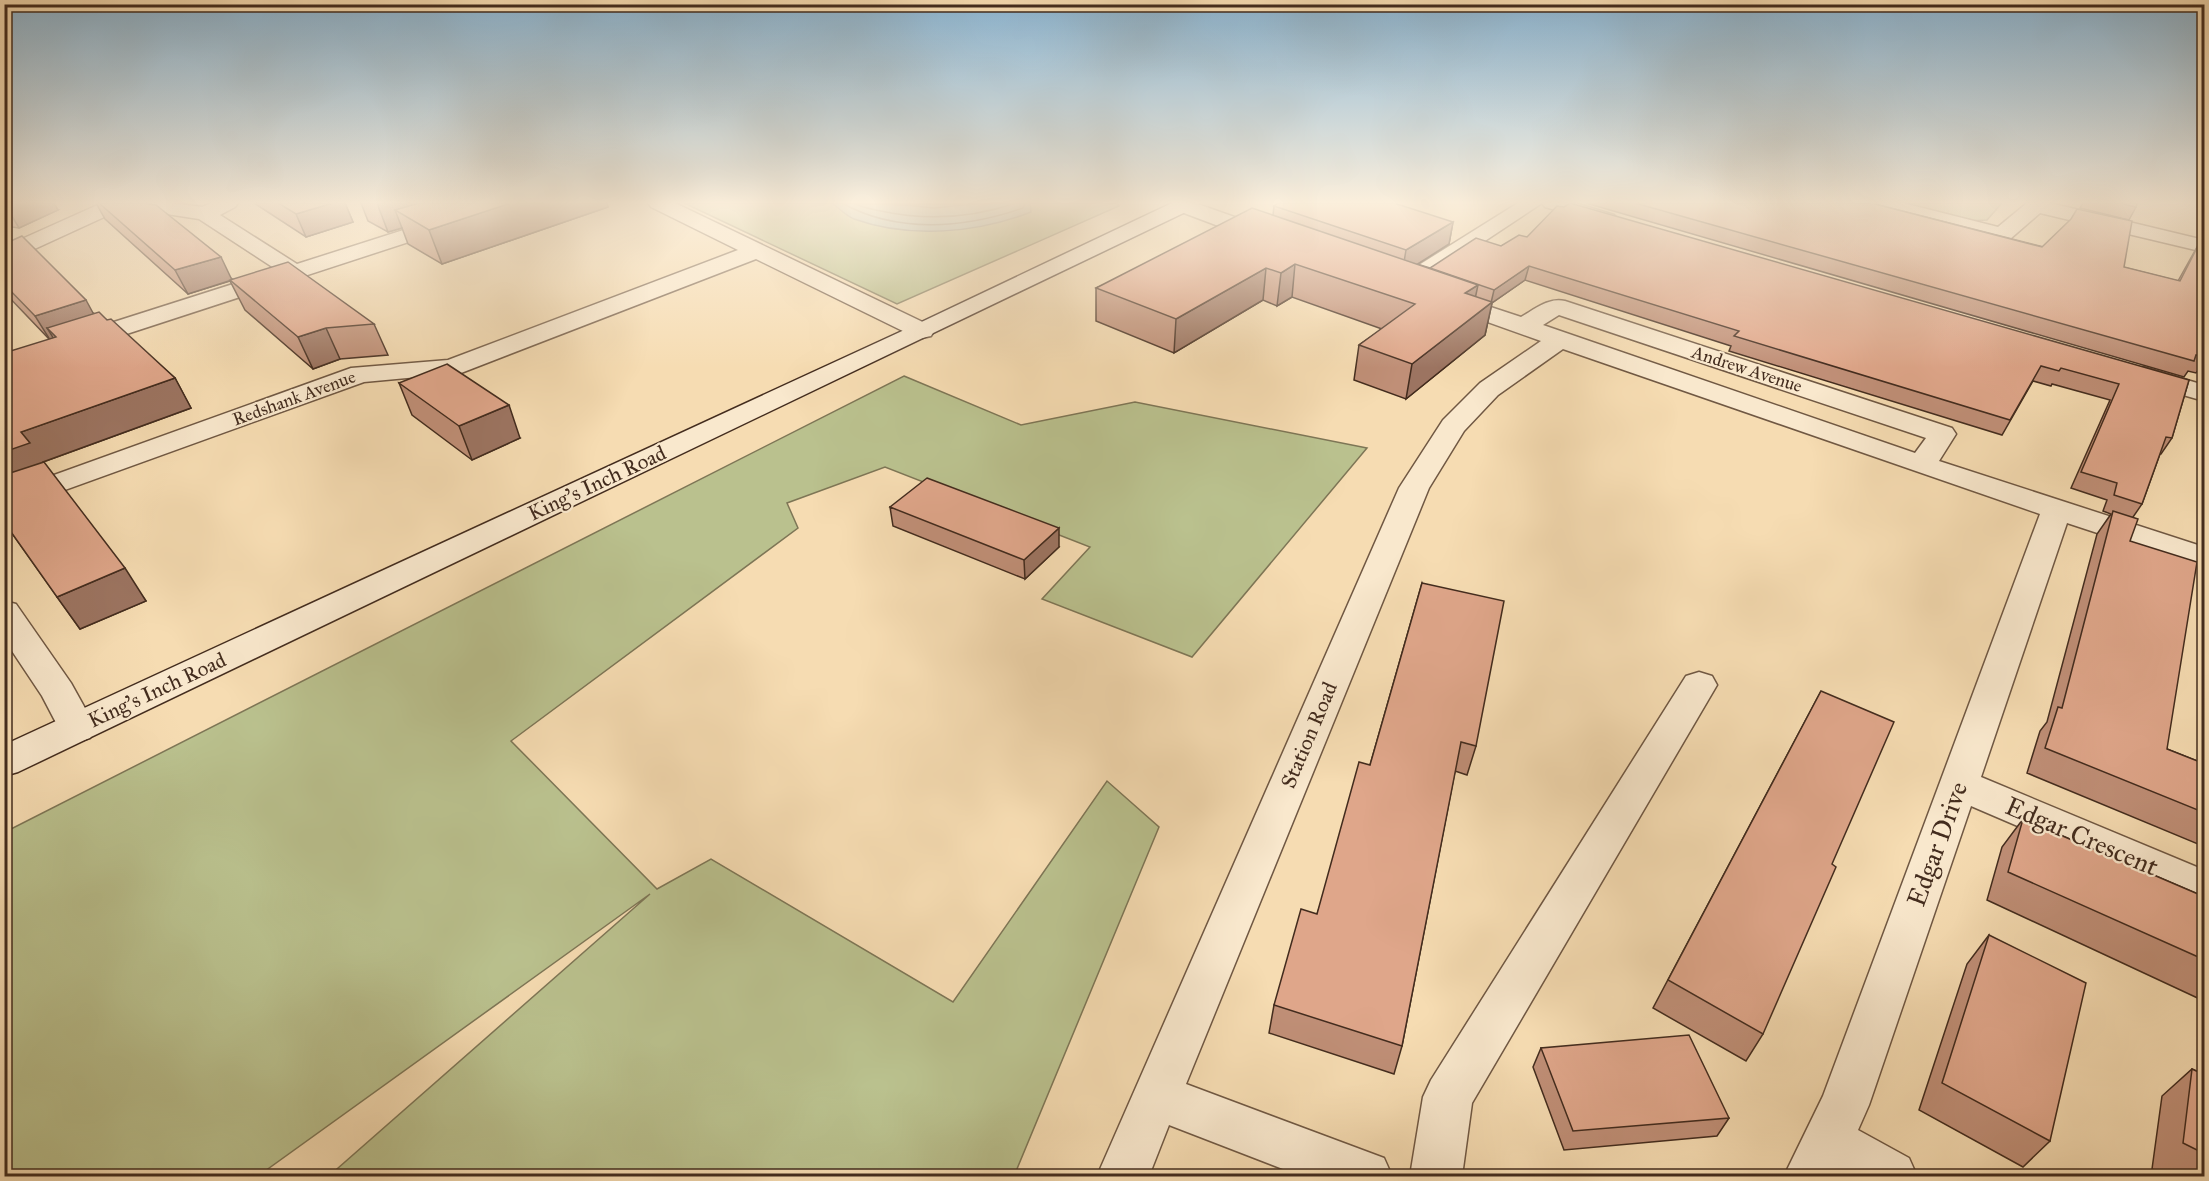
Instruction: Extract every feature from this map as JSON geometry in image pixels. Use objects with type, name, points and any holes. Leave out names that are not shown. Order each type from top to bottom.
[{"type":"street","points":[[271,258],[292,272]]},
{"type":"street","points":[[4,366],[336,258]]},
{"type":"street","name":"Redshank Avenue","points":[[4,503],[360,374],[452,368],[738,258]]},
{"type":"street","points":[[771,258],[922,331]]},
{"type":"street","name":"King's Inch Road","points":[[4,762],[1074,258]]},
{"type":"street","name":"Andrew Avenue","points":[[1433,258],[1391,281],[1922,465],[2205,558]]},
{"type":"street","name":"Andrew Avenue","points":[[1522,327],[1557,306],[1942,434],[1922,465]]},
{"type":"street","name":"Station Road","points":[[1123,1176],[1414,488],[1453,426],[1489,389],[1559,340]]},
{"type":"street","points":[[2124,370],[2205,393]]},
{"type":"street","name":"Edgar Drive","points":[[1818,1158],[1844,1105],[2057,509]]},
{"type":"street","points":[[4,612],[58,692],[77,728]]},
{"type":"street","points":[[1436,1176],[1448,1097],[1699,685]]},
{"type":"street","name":"Edgar Crescent","points":[[1959,784],[2205,889]]},
{"type":"street","points":[[1157,1097],[1366,1176]]},
{"type":"street","points":[[1818,1158],[1891,1176]]},
{"type":"green space","points":[[800,258],[1001,258],[897,304]]},
{"type":"green space","points":[[904,376],[1021,425],[1135,402],[1367,448],[1192,657],[1042,599],[1090,547],[885,467],[787,503],[798,528],[511,741],[657,889],[711,859],[953,1002],[1107,781],[1159,827],[1014,1176],[329,1176],[650,894],[258,1176],[5,1176],[5,832]]},
{"type":"building","points":[[4,258],[44,258],[86,300],[35,316],[4,284]]},
{"type":"building","points":[[162,258],[217,258],[175,270]]},
{"type":"building","points":[[1154,258],[1399,258],[1478,285],[1465,293],[1492,302],[1412,364],[1359,345],[1415,304],[1295,264],[1281,273],[1266,268],[1176,319],[1096,288]]},
{"type":"building","points":[[1445,258],[1763,258],[2189,380],[2172,438],[2166,437],[2142,504],[2114,495],[2117,483],[2081,472],[2119,384],[2061,368],[2059,371],[2041,366],[2010,420],[1734,336],[1739,331],[1529,266],[1494,290],[1430,268]]},
{"type":"building","points":[[1830,258],[2126,258],[2124,267],[2180,281],[2192,258],[2205,258],[2205,357],[2196,355],[2194,361]]},
{"type":"building","points":[[288,262],[374,324],[326,328],[298,337],[230,280]]},
{"type":"building","points":[[99,312],[107,320],[111,319],[175,378],[21,432],[30,443],[4,452],[4,353],[56,337],[47,328]]},
{"type":"building","points":[[447,364],[509,405],[459,426],[399,383]]},
{"type":"building","points":[[44,462],[125,568],[57,597],[4,522],[4,475]]},
{"type":"building","points":[[927,478],[1059,528],[1024,560],[890,507]]},
{"type":"building","points":[[2113,511],[2138,519],[2130,541],[2197,562],[2167,749],[2205,764],[2205,813],[2045,748],[2058,707],[2062,708]]},
{"type":"building","points":[[1422,583],[1504,601],[1476,746],[1461,742],[1402,1046],[1274,1005],[1301,909],[1317,914],[1359,762],[1370,765]]},
{"type":"building","points":[[1821,691],[1894,722],[1832,864],[1836,867],[1763,1034],[1668,980]]},
{"type":"building","points":[[2023,819],[2205,897],[2205,960],[2008,872]]},
{"type":"building","points":[[1989,935],[2086,983],[2050,1141],[1942,1083]]},
{"type":"building","points":[[1689,1035],[1729,1118],[1573,1131],[1541,1048]]},
{"type":"building","points":[[2192,1069],[2205,1075],[2205,1154],[2183,1143]]}]
